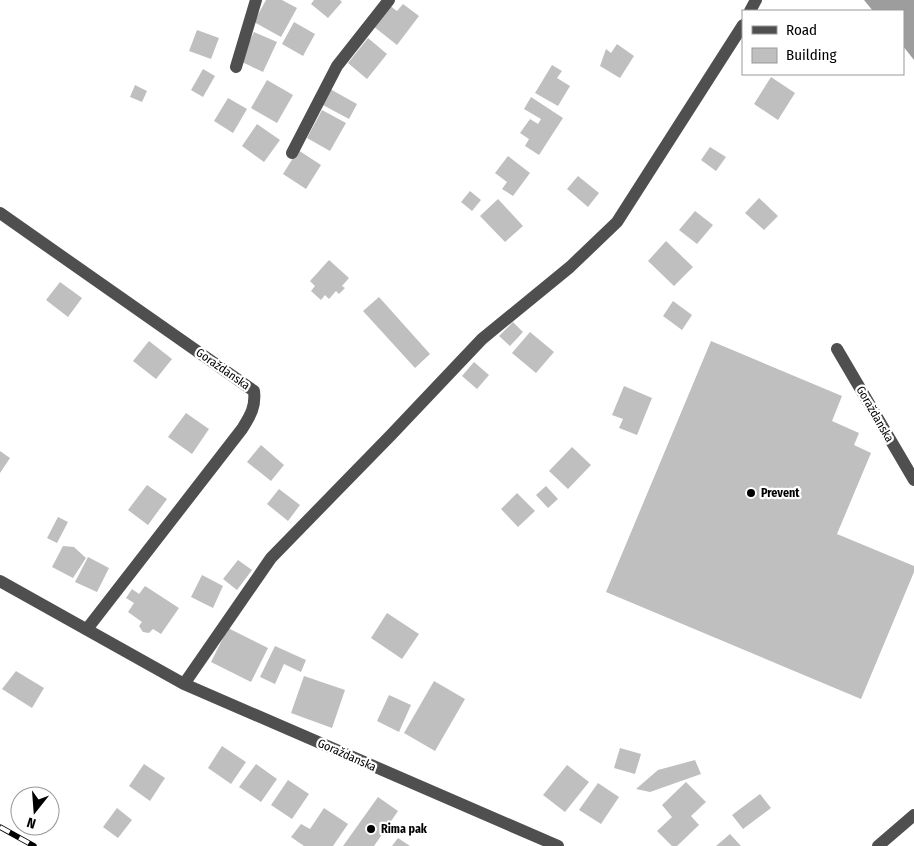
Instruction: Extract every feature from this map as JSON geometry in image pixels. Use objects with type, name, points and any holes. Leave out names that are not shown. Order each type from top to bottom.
[{"type":"street","points":[[236,67],[256,0]]},
{"type":"street","points":[[292,153],[337,66],[389,0]]},
{"type":"street","points":[[184,684],[271,558],[482,339],[570,267],[617,222],[742,27]]},
{"type":"street","name":"Goraždanska","points":[[0,213],[254,391],[255,400],[251,414],[242,429],[87,629]]},
{"type":"street","name":"Goraždanska","points":[[837,348],[914,480]]},
{"type":"street","name":"Goraždanska","points":[[0,582],[184,684],[558,846]]},
{"type":"street","points":[[878,846],[914,815]]},
{"type":"shaded area","points":[[864,0],[914,0],[914,60],[904,47],[904,10],[872,10]]},
{"type":"building","points":[[266,0],[282,0],[297,8],[281,37],[254,22]]},
{"type":"building","points":[[314,0],[340,0],[342,2],[328,18],[311,4]]},
{"type":"building","points":[[403,4],[419,16],[397,45],[373,26],[389,5],[397,11]]},
{"type":"building","points":[[294,22],[315,34],[303,56],[282,44]]},
{"type":"building","points":[[197,30],[219,38],[211,59],[189,51]]},
{"type":"building","points":[[254,32],[277,42],[263,72],[240,61]]},
{"type":"building","points":[[368,38],[387,54],[367,79],[348,63]]},
{"type":"building","points":[[617,44],[634,56],[620,78],[600,66],[606,49],[611,53]]},
{"type":"building","points":[[552,65],[562,71],[557,78],[570,86],[558,106],[535,93]]},
{"type":"building","points":[[203,69],[215,76],[203,97],[191,90]]},
{"type":"building","points":[[771,77],[795,93],[778,120],[754,104]]},
{"type":"building","points":[[267,80],[293,95],[277,123],[251,108]]},
{"type":"building","points":[[135,85],[147,91],[142,102],[130,97]]},
{"type":"building","points":[[330,89],[357,104],[349,119],[321,104]]},
{"type":"building","points":[[531,97],[563,118],[539,155],[525,146],[529,139],[520,133],[530,119],[538,124],[541,119],[524,109]]},
{"type":"building","points":[[228,98],[247,109],[233,133],[214,121]]},
{"type":"building","points":[[322,110],[346,123],[330,151],[307,138]]},
{"type":"building","points":[[257,124],[280,140],[264,162],[242,146]]},
{"type":"building","points":[[710,147],[726,157],[716,171],[701,160]]},
{"type":"building","points":[[298,150],[321,165],[306,189],[283,174]]},
{"type":"building","points":[[508,156],[530,173],[513,196],[502,189],[507,182],[495,173]]},
{"type":"building","points":[[578,176],[599,193],[588,207],[567,189]]},
{"type":"building","points":[[470,191],[481,200],[472,211],[461,202]]},
{"type":"building","points":[[759,198],[778,216],[764,230],[745,213]]},
{"type":"building","points":[[498,199],[523,226],[505,242],[480,216]]},
{"type":"building","points":[[695,211],[713,225],[697,244],[679,230]]},
{"type":"building","points":[[666,241],[693,267],[674,286],[648,261]]},
{"type":"building","points":[[329,260],[349,278],[342,286],[345,288],[339,294],[336,291],[329,299],[325,295],[321,300],[311,291],[315,286],[310,281]]},
{"type":"building","points":[[60,282],[82,298],[68,317],[46,300]]},
{"type":"building","points":[[379,297],[430,354],[415,368],[363,311]]},
{"type":"building","points":[[673,301],[692,315],[682,330],[663,316]]},
{"type":"building","points":[[513,322],[523,332],[510,346],[499,336]]},
{"type":"building","points":[[530,332],[554,352],[536,373],[512,353]]},
{"type":"building","points":[[149,341],[172,359],[156,379],[133,361]]},
{"type":"building","name":"Prevent","points":[[711,341],[842,396],[832,421],[859,433],[854,445],[871,453],[837,534],[914,566],[914,572],[861,699],[606,592]]},
{"type":"building","points":[[474,362],[489,375],[477,389],[462,376]]},
{"type":"building","points":[[624,386],[652,398],[637,435],[619,428],[623,419],[612,415]]},
{"type":"building","points":[[186,413],[209,429],[192,454],[168,437]]},
{"type":"building","points":[[261,445],[284,465],[271,481],[247,462]]},
{"type":"building","points":[[572,447],[591,465],[568,489],[549,471]]},
{"type":"building","points":[[0,451],[10,458],[0,473]]},
{"type":"building","points":[[147,485],[167,499],[148,525],[128,510]]},
{"type":"building","points":[[546,486],[558,499],[548,508],[536,495]]},
{"type":"building","points":[[279,489],[300,505],[288,521],[267,504]]},
{"type":"building","points":[[517,493],[535,511],[518,527],[501,509]]},
{"type":"building","points":[[58,517],[68,522],[57,543],[47,538]]},
{"type":"building","points":[[63,546],[74,547],[86,558],[73,578],[52,567]]},
{"type":"building","points":[[88,557],[109,568],[97,592],[75,582]]},
{"type":"building","points":[[238,560],[252,570],[237,590],[223,579]]},
{"type":"building","points":[[202,575],[223,586],[213,608],[191,597]]},
{"type":"building","points":[[145,586],[179,608],[161,634],[153,629],[149,633],[143,632],[139,626],[142,622],[128,612],[134,603],[126,598],[132,589],[139,594]]},
{"type":"building","points":[[387,613],[419,634],[402,659],[371,638]]},
{"type":"building","points":[[228,628],[268,648],[251,682],[211,662]]},
{"type":"building","points":[[275,646],[306,660],[301,672],[284,664],[275,684],[260,677]]},
{"type":"building","points":[[16,671],[44,688],[32,708],[2,689]]},
{"type":"building","points":[[304,676],[345,690],[332,728],[291,713]]},
{"type":"building","points":[[434,681],[465,699],[435,751],[404,733]]},
{"type":"building","points":[[389,695],[411,705],[399,732],[377,721]]},
{"type":"building","points":[[222,746],[246,762],[231,784],[208,768]]},
{"type":"building","points":[[620,748],[641,754],[635,774],[614,768]]},
{"type":"building","points":[[695,760],[701,774],[650,792],[636,789],[658,770]]},
{"type":"building","points":[[144,764],[165,778],[150,801],[129,786]]},
{"type":"building","points":[[256,764],[277,779],[261,802],[239,787]]},
{"type":"building","points":[[567,765],[589,782],[565,812],[543,795]]},
{"type":"building","points":[[288,780],[309,794],[292,819],[271,805]]},
{"type":"building","points":[[686,782],[706,802],[691,816],[699,825],[677,846],[672,846],[657,831],[672,817],[662,805]]},
{"type":"building","points":[[598,783],[619,797],[601,824],[579,810]]},
{"type":"building","points":[[760,794],[771,808],[743,829],[732,815]]},
{"type":"building","name":"Rima pak","points":[[378,797],[398,811],[374,846],[343,846]]},
{"type":"building","points":[[117,808],[132,820],[118,838],[103,827]]},
{"type":"building","points":[[324,808],[348,824],[333,846],[304,846],[291,837],[301,824],[310,829]]},
{"type":"building","points":[[730,834],[741,846],[716,846]]},
{"type":"building","points":[[398,838],[410,846],[392,846]]},
{"type":"railway","points":[[0,827],[34,846]]},
{"type":"place","name":"Prevent","points":[[751,493]]},
{"type":"place","name":"Rima pak","points":[[371,829]]}]
